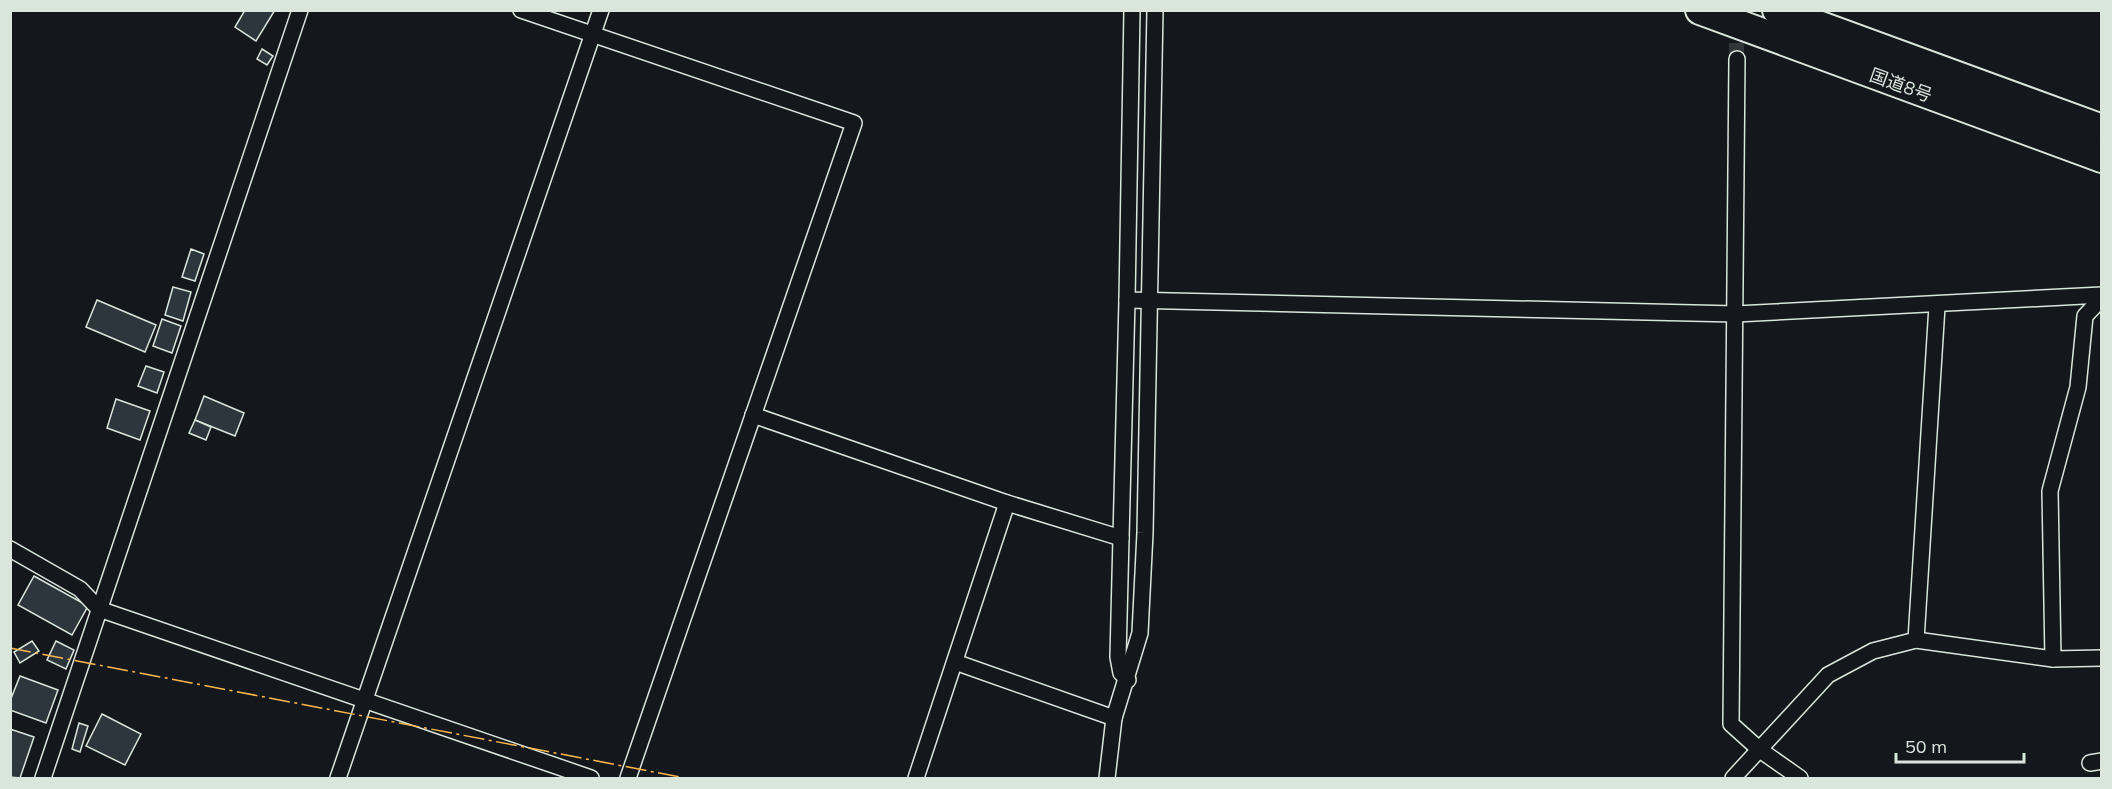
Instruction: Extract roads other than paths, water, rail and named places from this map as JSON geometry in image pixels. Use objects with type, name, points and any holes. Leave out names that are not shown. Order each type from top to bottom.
[{"type":"highway","name":"国道8号","points":[[1700,10],[2102,158]]},
{"type":"highway","name":"国道8号","points":[[1777,10],[2102,129]]},
{"type":"street","points":[[43,778],[300,10]]},
{"type":"street","points":[[521,10],[854,123],[628,778]]},
{"type":"street","points":[[338,778],[601,10]]},
{"type":"street","points":[[1128,680],[1121,673],[1118,657],[1132,10]]},
{"type":"street","points":[[1107,778],[1114,718],[1128,680],[1140,633],[1145,534],[1155,10]]},
{"type":"street","points":[[1737,59],[1731,723],[1760,750],[1800,778]]},
{"type":"street","points":[[1126,300],[1148,303],[1736,314],[1936,306],[2102,296]]},
{"type":"street","points":[[2053,659],[2050,491],[2078,387],[2085,316],[2102,296]]},
{"type":"street","points":[[1916,640],[1936,306]]},
{"type":"street","points":[[753,415],[1007,503],[1121,538]]},
{"type":"street","points":[[916,778],[1007,503]]},
{"type":"street","points":[[10,549],[80,589],[99,609],[363,702],[591,778]]},
{"type":"street","points":[[1733,778],[1828,675],[1873,651],[1916,640],[2053,659],[2102,658]]},
{"type":"street","points":[[955,662],[1114,718]]},
{"type":"tunnel","points":[[1735,20],[1737,59]]}]
